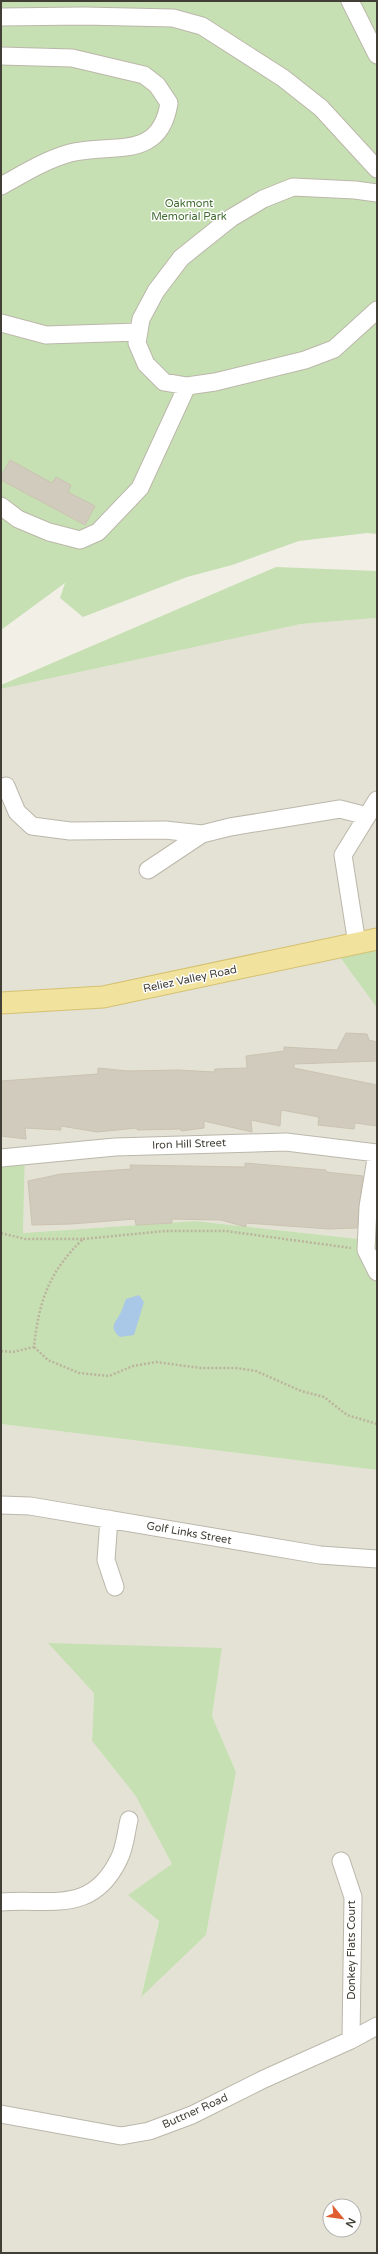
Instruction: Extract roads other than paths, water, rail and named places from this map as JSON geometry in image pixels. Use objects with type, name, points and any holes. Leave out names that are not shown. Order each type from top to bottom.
[{"type":"main road","name":"Reliez Valley Road","points":[[1,1003],[102,998],[377,939]]},
{"type":"street","points":[[350,1],[377,55]]},
{"type":"street","points":[[1,17],[84,16],[173,18],[202,26],[282,78],[322,108],[377,169]]},
{"type":"street","points":[[1,56],[72,58],[144,75],[157,85],[169,103],[166,120],[156,136],[141,144],[70,153],[43,163],[1,186]]},
{"type":"street","points":[[377,193],[355,190],[293,187],[263,199],[238,214],[181,258],[156,291],[141,319],[137,343],[146,364],[164,382],[187,386],[215,382],[312,358],[334,349],[377,310]]},
{"type":"street","points":[[1,323],[46,335],[139,332]]},
{"type":"street","points":[[1,506],[18,519],[57,534],[80,540],[98,532],[140,488],[187,386]]},
{"type":"street","points":[[6,786],[17,812],[32,826],[70,831],[165,830],[202,834]]},
{"type":"street","points":[[357,944],[343,855],[377,800]]},
{"type":"street","points":[[148,870],[202,834],[230,827],[340,809],[368,816]]},
{"type":"street","name":"Iron Hill Street","points":[[1,1158],[115,1148],[286,1142],[377,1153]]},
{"type":"street","points":[[377,1153],[368,1207],[366,1250],[377,1272]]},
{"type":"street","name":"Golf Links Street","points":[[1,1505],[30,1506],[320,1555],[377,1559]]},
{"type":"street","points":[[109,1519],[106,1560],[115,1587]]},
{"type":"street","points":[[1,1902],[61,1902],[85,1897],[102,1884],[120,1859],[128,1820]]},
{"type":"street","name":"Donkey Flats Court","points":[[341,1860],[353,1898],[351,2040]]},
{"type":"street","name":"Buttner Road","points":[[1,2114],[121,2136],[149,2131],[192,2115],[264,2079],[351,2040],[377,2026]]},
{"type":"water","points":[[139,1295],[144,1302],[134,1335],[120,1337],[114,1330],[114,1324],[126,1299]]},
{"type":"park label","name":"Oakmont Memorial Park","points":[[189,209]]}]
